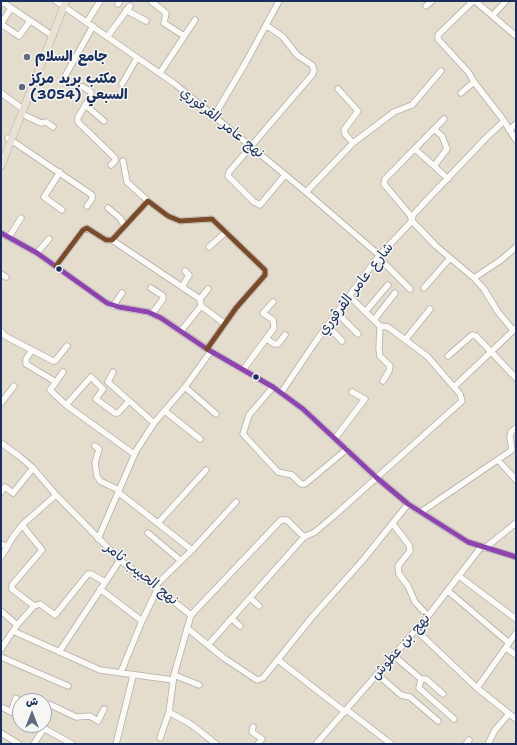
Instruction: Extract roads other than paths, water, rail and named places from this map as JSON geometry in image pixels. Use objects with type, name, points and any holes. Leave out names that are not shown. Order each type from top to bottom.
[{"type":"main road","points":[[1,166],[62,3]]},
{"type":"main road","points":[[2,153],[10,139]]},
{"type":"street","points":[[1,1],[51,35]]},
{"type":"street","points":[[87,22],[100,1]]},
{"type":"street","points":[[151,1],[166,13],[164,23],[184,36]]},
{"type":"street","points":[[214,116],[280,1]]},
{"type":"street","points":[[426,6],[432,1]]},
{"type":"street","points":[[516,36],[493,15],[474,1],[438,35],[446,49],[469,73],[516,140]]},
{"type":"street","points":[[493,15],[506,1]]},
{"type":"street","name":"نهج عامر القرقوري","points":[[62,3],[107,37],[160,73],[214,116],[306,192],[379,256],[410,289]]},
{"type":"street","points":[[11,8],[1,24],[19,36],[30,21]]},
{"type":"street","points":[[107,37],[128,8],[146,21]]},
{"type":"street","points":[[160,73],[195,20]]},
{"type":"street","points":[[266,25],[283,37],[297,54],[312,65],[314,70],[312,75],[229,172],[228,176],[254,202],[262,204],[285,175]]},
{"type":"street","points":[[93,26],[64,78],[71,85],[83,87],[90,92],[91,96],[78,117],[78,122],[115,158],[115,161],[111,165]]},
{"type":"street","points":[[122,84],[137,58]]},
{"type":"street","points":[[306,192],[353,143],[394,112],[412,104],[441,71]]},
{"type":"street","points":[[461,93],[474,82]]},
{"type":"street","points":[[338,89],[358,111],[344,130],[345,134],[353,143]]},
{"type":"street","points":[[1,93],[21,110],[40,123],[46,122],[53,127]]},
{"type":"street","points":[[85,105],[104,121]]},
{"type":"street","points":[[444,119],[385,179],[384,184],[410,215],[414,225],[474,278],[484,289],[498,312],[515,329],[454,387]]},
{"type":"street","name":"شارع عامر القرقوري","points":[[281,393],[379,256],[412,221],[413,215],[504,121]]},
{"type":"street","points":[[508,130],[516,124]]},
{"type":"street","points":[[434,129],[442,136],[447,149],[434,166]]},
{"type":"street","points":[[10,139],[92,195],[92,199],[87,206]]},
{"type":"street","points":[[415,149],[448,179]]},
{"type":"street","points":[[98,539],[134,454],[154,423],[186,387],[236,308],[265,274],[265,270],[212,219],[188,221],[173,219],[148,201],[128,182],[123,161]]},
{"type":"street","points":[[60,172],[44,197],[62,210]]},
{"type":"street","points":[[112,240],[124,225],[148,201]]},
{"type":"street","points":[[108,208],[120,218],[124,225]]},
{"type":"street","points":[[9,237],[21,218]]},
{"type":"street","points":[[56,266],[74,240],[87,228],[106,240],[112,240],[200,299],[202,306],[225,324]]},
{"type":"street","points":[[209,247],[226,232]]},
{"type":"street","points":[[1,233],[37,253],[113,306],[152,314],[281,393],[303,409],[336,437],[377,478],[408,504],[468,542],[483,548],[516,557]]},
{"type":"street","points":[[37,253],[49,239]]},
{"type":"street","points":[[474,278],[501,260],[516,247]]},
{"type":"street","points":[[424,288],[450,258]]},
{"type":"street","points":[[182,287],[189,275],[185,271]]},
{"type":"street","points":[[365,312],[388,285]]},
{"type":"street","points":[[152,288],[163,296],[163,299],[152,314]]},
{"type":"street","points":[[200,299],[208,289]]},
{"type":"street","points":[[113,306],[122,293]]},
{"type":"street","points":[[374,320],[394,293]]},
{"type":"street","points":[[208,645],[304,537],[315,532],[460,404],[462,398],[427,356],[388,327],[380,326],[349,296]]},
{"type":"street","points":[[243,370],[274,328],[275,324],[273,320],[263,313],[273,302]]},
{"type":"street","points":[[181,331],[202,306]]},
{"type":"street","points":[[406,340],[430,309]]},
{"type":"street","points":[[338,313],[358,334]]},
{"type":"street","points":[[328,326],[342,341]]},
{"type":"street","points":[[380,326],[380,356],[390,366],[384,381]]},
{"type":"street","points":[[1,331],[6,336],[55,361],[67,346]]},
{"type":"street","points":[[267,339],[274,344],[278,344],[285,335]]},
{"type":"street","points":[[448,356],[472,335],[476,336],[516,378]]},
{"type":"street","points":[[32,350],[26,359],[26,364],[56,382]]},
{"type":"street","points":[[63,372],[50,390],[66,405],[134,454]]},
{"type":"street","points":[[113,372],[108,382],[154,423]]},
{"type":"street","points":[[66,405],[91,377],[103,389],[96,399],[115,413],[129,401]]},
{"type":"street","points":[[1,403],[14,386]]},
{"type":"street","points":[[186,387],[216,414]]},
{"type":"street","points":[[273,388],[249,416],[243,434],[278,472],[292,476],[301,484],[305,484],[347,449]]},
{"type":"street","points":[[336,437],[365,399],[352,392]]},
{"type":"street","points":[[165,411],[200,439]]},
{"type":"street","points":[[421,512],[512,450],[510,436],[511,432],[516,428]]},
{"type":"street","name":"نهج الحبيب ثامر","points":[[1,443],[33,468],[56,495],[120,560],[157,587],[191,615],[174,678],[169,712],[160,738]]},
{"type":"street","points":[[95,446],[99,449],[95,463],[97,476],[100,481],[118,491],[192,550]]},
{"type":"street","points":[[498,460],[516,480]]},
{"type":"street","points":[[1,492],[5,486],[13,493],[33,468]]},
{"type":"street","points":[[158,522],[206,470]]},
{"type":"street","points":[[1,557],[4,546],[22,525],[56,495]]},
{"type":"street","points":[[121,672],[157,587],[180,560],[192,550],[236,502]]},
{"type":"street","points":[[187,628],[257,680],[263,678],[312,617],[353,572],[408,504]]},
{"type":"street","points":[[191,615],[281,520],[287,520],[304,537]]},
{"type":"street","name":"نهج بن عطوش","points":[[316,744],[394,656],[483,548],[516,523]]},
{"type":"street","points":[[393,524],[409,545],[410,551],[398,566],[399,574],[408,586],[415,602],[428,616]]},
{"type":"street","points":[[22,525],[42,550],[12,585],[12,589],[34,606]]},
{"type":"street","points":[[148,533],[180,560]]},
{"type":"street","points":[[60,652],[120,560]]},
{"type":"street","points":[[1,648],[17,625],[34,606],[40,604],[55,615],[88,574],[91,574],[105,582]]},
{"type":"street","points":[[459,576],[516,619]]},
{"type":"street","points":[[100,589],[142,621]]},
{"type":"street","points":[[448,591],[516,656]]},
{"type":"street","points":[[250,598],[259,606]]},
{"type":"street","points":[[1,611],[17,625]]},
{"type":"street","points":[[232,619],[240,626]]},
{"type":"street","points":[[416,630],[477,688],[516,719]]},
{"type":"street","points":[[13,631],[100,670],[121,672],[133,676],[174,678],[199,685]]},
{"type":"street","points":[[477,688],[516,633]]},
{"type":"street","points":[[394,656],[421,679],[426,679],[443,694]]},
{"type":"street","points":[[1,657],[68,686]]},
{"type":"street","points":[[278,660],[391,744]]},
{"type":"street","points":[[377,674],[401,694],[410,697],[438,721]]},
{"type":"street","points":[[116,744],[133,676]]},
{"type":"street","points":[[421,679],[419,688],[454,719]]},
{"type":"street","points":[[52,705],[76,717],[90,716],[98,721],[104,709]]},
{"type":"street","points":[[2,710],[11,712]]},
{"type":"street","points":[[169,712],[192,725],[216,744]]},
{"type":"street","points":[[490,743],[495,730],[509,714]]},
{"type":"street","points":[[252,727],[252,732],[262,740],[258,744]]},
{"type":"street","points":[[1,733],[19,744]]},
{"type":"street","points":[[34,744],[41,733]]},
{"type":"street","points":[[52,733],[72,744]]},
{"type":"place","name":"جامع السلام","points":[[27,57]]},
{"type":"place","name":"مكتب بريد مركز السبعي (3054)","points":[[22,87]]}]
